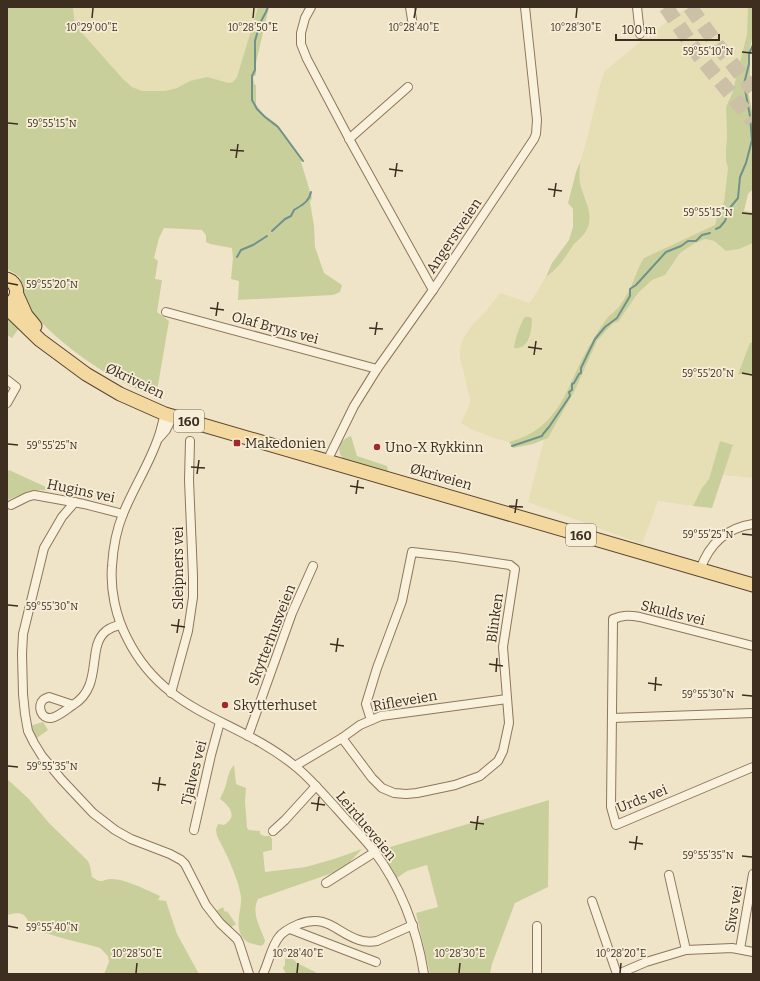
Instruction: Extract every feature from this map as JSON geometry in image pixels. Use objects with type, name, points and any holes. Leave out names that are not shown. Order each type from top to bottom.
[{"type":"main road","name":"160","points":[[7,279],[15,284],[17,294]]},
{"type":"main road","points":[[7,305],[15,299],[17,294]]},
{"type":"main road","name":"Økriveien","points":[[17,294],[26,315],[61,356]]},
{"type":"main road","name":"Økriveien","points":[[7,308],[40,340],[86,374],[120,394],[169,415],[753,585]]},
{"type":"street","points":[[311,7],[301,32],[301,44],[307,59],[349,139],[433,290]]},
{"type":"street","points":[[410,7],[413,26]]},
{"type":"street","name":"Angerstveien","points":[[327,462],[354,406],[377,369],[433,290],[528,150],[536,134],[537,120],[525,7]]},
{"type":"street","points":[[637,7],[640,34]]},
{"type":"street","points":[[349,139],[408,87]]},
{"type":"street","name":"Olaf Bryns vei","points":[[166,312],[377,369]]},
{"type":"street","points":[[7,380],[16,387],[7,403]]},
{"type":"street","name":"Leirdueveien","points":[[169,415],[123,514],[116,537],[112,568],[113,592],[120,625],[132,648],[156,680],[183,702],[248,736],[295,766],[316,786],[361,835],[386,868],[413,925],[424,974]]},
{"type":"street","name":"Sleipners vei","points":[[171,693],[188,631],[193,597],[189,480],[190,440]]},
{"type":"street","name":"Hugins vei","points":[[11,505],[34,495],[75,502],[123,514]]},
{"type":"street","points":[[75,502],[62,517],[44,548],[23,634],[23,694],[26,722],[30,735],[42,756],[60,779],[93,813],[115,830],[131,839],[170,854],[185,864],[206,905],[220,923],[237,939],[249,974]]},
{"type":"street","points":[[700,570],[708,552],[719,539],[729,531],[741,526],[753,524]]},
{"type":"street","name":"Blinken","points":[[342,738],[372,778],[382,788],[394,793],[406,794],[430,791],[455,785],[480,776],[498,761],[504,751],[509,723],[503,647],[515,569],[510,565],[412,552],[402,601],[377,668],[366,704],[371,720]]},
{"type":"street","name":"Skytterhusveien","points":[[248,736],[292,613],[313,566]]},
{"type":"street","name":"Skulds vei","points":[[612,718],[613,619],[628,615],[640,617],[753,646]]},
{"type":"street","points":[[73,705],[81,700],[87,691],[91,681],[97,648],[101,636],[106,631],[120,625]]},
{"type":"street","name":"Rifleveien","points":[[295,766],[342,738],[360,725],[371,720],[394,714],[507,699]]},
{"type":"street","points":[[612,718],[753,713]]},
{"type":"street","name":"Urds vei","points":[[612,718],[611,807],[616,824],[753,767]]},
{"type":"street","name":"Tjalves vei","points":[[194,830],[220,722]]},
{"type":"street","name":"Leirdueveien","points":[[274,831],[316,786]]},
{"type":"street","points":[[326,883],[375,852]]},
{"type":"street","name":"Sivs vei","points":[[740,949],[753,874]]},
{"type":"street","points":[[669,875],[686,950]]},
{"type":"street","points":[[592,901],[618,974],[646,962],[686,950],[740,949],[753,952]]},
{"type":"street","points":[[263,974],[278,937],[302,923],[316,920],[328,923],[360,940],[371,942],[377,941],[413,925]]},
{"type":"street","points":[[537,926],[537,974]]},
{"type":"street","points":[[290,929],[376,962]]},
{"type":"shaded area","points":[[73,7],[258,7],[237,77],[233,82],[229,83],[219,80],[190,81],[177,88],[165,91],[142,91],[132,87],[123,79],[75,25]]},
{"type":"shaded area","points":[[690,7],[748,7],[747,34],[732,94],[726,107],[726,161],[728,168],[724,202],[718,214],[715,225],[644,258],[638,269],[635,280],[625,298],[616,311],[608,317],[591,342],[569,389],[557,410],[542,427],[523,438],[509,442],[473,430],[461,423],[469,406],[470,400],[460,357],[460,348],[464,337],[473,324],[487,310],[500,293],[530,303],[546,277],[554,272],[572,247],[586,232],[587,201],[580,183],[580,162],[605,71],[680,12]],"holes":[[[532,319],[529,339],[518,333],[521,323]]]},
{"type":"shaded area","points":[[705,239],[714,241],[726,251],[739,249],[753,243],[753,342],[750,344],[738,373],[753,375],[753,478],[723,475],[733,446],[720,441],[709,479],[702,488],[693,506],[658,501],[642,544],[528,502],[544,440],[548,438],[567,405],[597,341],[613,323],[618,322],[638,293],[652,280],[665,275],[680,253],[695,243]]},
{"type":"green space","points":[[7,7],[73,7],[75,25],[123,79],[132,87],[142,91],[165,91],[177,88],[190,81],[207,77],[229,83],[233,82],[237,77],[258,7],[269,7],[256,63],[256,75],[253,77],[254,84],[256,85],[256,105],[263,114],[277,124],[303,160],[301,162],[312,198],[310,202],[314,226],[315,247],[324,273],[342,285],[340,292],[333,295],[238,300],[239,281],[231,279],[233,258],[232,248],[206,242],[206,235],[202,230],[164,228],[159,238],[154,258],[158,261],[155,279],[162,280],[157,312],[169,321],[156,397],[126,384],[98,368],[58,338],[31,312],[24,297],[20,277],[7,269]]},
{"type":"green space","points":[[748,7],[753,7],[753,34],[750,48],[750,78],[748,90],[753,117],[753,189],[748,194],[744,211],[753,212],[753,243],[739,249],[726,251],[714,241],[705,239],[695,243],[680,253],[665,275],[652,280],[638,293],[618,322],[613,323],[597,341],[575,390],[548,438],[533,444],[513,448],[509,442],[527,435],[541,426],[561,403],[593,340],[608,317],[625,298],[644,258],[715,225],[718,214],[724,202],[728,168],[726,161],[726,107],[732,94],[747,34]]},
{"type":"green space","points":[[580,162],[580,183],[588,207],[588,225],[585,233],[560,264],[546,277],[552,263],[569,240],[573,227],[573,209],[568,203]]},
{"type":"green space","points":[[7,313],[19,328],[12,338],[7,335]]},
{"type":"green space","points":[[525,317],[530,317],[532,319],[529,339],[523,346],[514,348],[518,332]]},
{"type":"green space","points":[[753,342],[753,375],[738,374],[750,343]]},
{"type":"green space","points":[[351,436],[357,456],[387,466],[388,470],[386,473],[345,461],[339,450],[341,443]]},
{"type":"green space","points":[[720,441],[733,445],[712,508],[693,506],[702,488],[709,479]]},
{"type":"green space","points":[[9,470],[48,488],[55,489],[55,491],[30,491],[7,500],[7,472]]},
{"type":"green space","points":[[43,722],[48,730],[34,740],[30,726]]},
{"type":"green space","points":[[234,765],[236,784],[246,788],[245,801],[247,828],[249,830],[260,831],[260,834],[270,836],[272,839],[272,850],[263,852],[265,872],[306,867],[362,849],[345,867],[335,872],[258,899],[255,909],[256,915],[265,940],[264,944],[261,946],[252,944],[244,939],[239,929],[238,924],[241,897],[231,865],[217,836],[216,829],[218,824],[224,825],[231,819],[232,815],[227,805],[220,799],[230,771]]},
{"type":"green space","points":[[7,779],[28,798],[49,823],[88,861],[92,877],[101,881],[117,879],[143,888],[160,896],[158,900],[166,901],[177,934],[199,974],[104,974],[109,962],[108,956],[100,948],[37,929],[20,913],[7,915]]},
{"type":"green space","points":[[549,800],[548,887],[515,903],[492,964],[490,974],[430,974],[416,913],[438,907],[427,865],[407,871],[397,878],[380,850]]},
{"type":"green space","points":[[223,907],[225,912],[227,911],[236,924],[230,928],[214,912]]},
{"type":"green space","points":[[289,957],[318,974],[286,974],[283,968],[285,965],[285,959]]},
{"type":"waterway","points":[[268,7],[260,23],[255,41],[255,70],[252,76],[252,100],[257,109],[278,127],[303,161]]},
{"type":"waterway","points":[[753,7],[753,23]]},
{"type":"waterway","points":[[716,229],[725,221],[729,209],[738,198],[740,177],[746,163],[752,140],[750,116],[744,84],[749,64],[749,54],[753,45]]},
{"type":"waterway","points":[[272,231],[285,219],[291,216],[294,210],[305,203],[311,192]]},
{"type":"waterway","points":[[512,446],[542,436],[549,427],[570,396],[569,392],[572,390],[572,384],[581,373],[581,368],[595,339],[605,327],[617,318],[630,296],[630,289],[636,285],[666,252],[681,246],[688,241],[696,241],[702,235],[710,233]]},
{"type":"waterway","points":[[237,257],[241,250],[253,245],[267,236]]},
{"type":"tunnel","points":[[666,7],[700,57],[753,121]]},
{"type":"tunnel","points":[[690,7],[718,46],[753,90]]},
{"type":"place","name":"Makedonien","points":[[237,443]]},
{"type":"place","name":"Uno-X Rykkinn","points":[[377,447]]},
{"type":"place","name":"Skytterhuset","points":[[225,705]]}]
